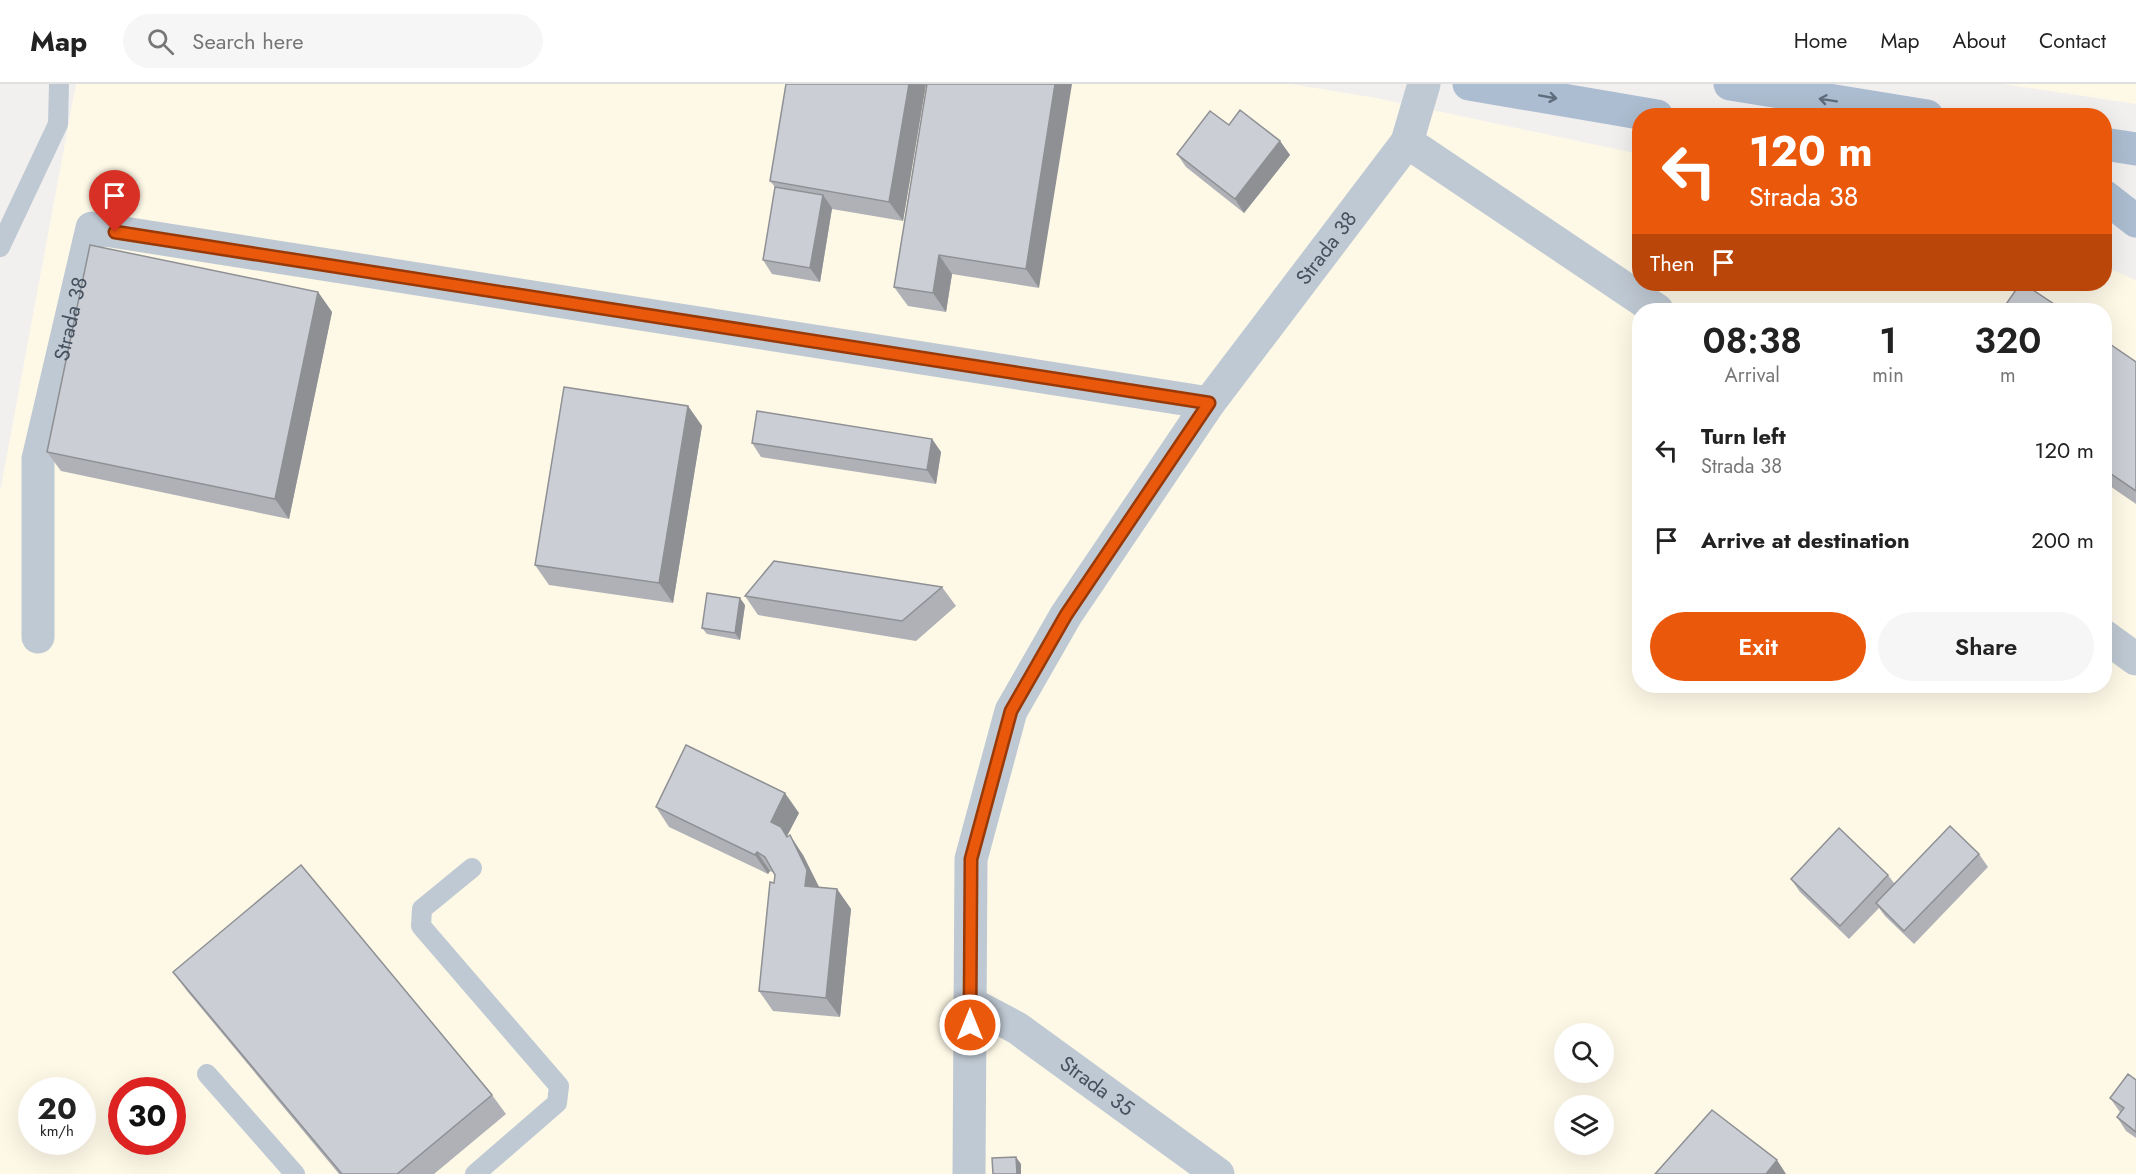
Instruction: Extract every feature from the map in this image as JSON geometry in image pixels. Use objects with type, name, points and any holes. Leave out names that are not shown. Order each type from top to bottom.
[{"type":"main road","points":[[1469,84],[1632,112]]},
{"type":"main road","points":[[1730,84],[1878,108]]},
{"type":"main road","points":[[2112,145],[2136,149]]},
{"type":"main road","points":[[2112,192],[2136,197]]},
{"type":"main road","points":[[2112,202],[2136,221]]},
{"type":"street","name":"Strada 38","points":[[969,1174],[971,859],[1011,711],[1066,615],[1209,403],[1407,142],[1424,84]]},
{"type":"street","points":[[1407,142],[1647,303]]},
{"type":"street","name":"Strada 38","points":[[38,637],[38,459],[92,228],[1209,403]]},
{"type":"street","points":[[2112,642],[2136,659]]},
{"type":"street","name":"Strada 35","points":[[970,1003],[1017,1028],[1218,1174]]},
{"type":"lane","points":[[0,247],[58,124],[58,84]]},
{"type":"lane","points":[[472,868],[422,909],[421,926],[559,1086],[560,1094],[557,1103],[475,1174]]},
{"type":"lane","points":[[207,1074],[295,1174]]},
{"type":"shaded area","points":[[76,84],[1291,84],[1376,98],[1632,153],[1632,291],[2112,291],[2112,270],[2136,280],[2136,1174],[0,1174],[0,492]]},
{"type":"shaded area","points":[[2003,84],[2136,84],[2136,104]]},
{"type":"building","points":[[786,84],[909,84],[889,202],[770,181]]},
{"type":"building","points":[[927,84],[1055,84],[1026,269],[939,255],[933,293],[894,287]]},
{"type":"building","points":[[1240,110],[1280,141],[1235,199],[1177,154],[1210,111],[1229,125]]},
{"type":"building","points":[[775,187],[823,195],[810,268],[763,260]]},
{"type":"building","points":[[90,245],[318,292],[275,499],[47,452]]},
{"type":"building","points":[[2015,291],[2034,291],[2052,303],[2007,303]]},
{"type":"building","points":[[2112,346],[2136,362],[2136,491],[2112,474]]},
{"type":"building","points":[[564,387],[688,406],[659,583],[535,565]]},
{"type":"building","points":[[757,411],[932,439],[927,470],[752,443]]},
{"type":"building","points":[[774,561],[942,587],[902,621],[745,596]]},
{"type":"building","points":[[707,593],[740,598],[735,633],[702,628]]},
{"type":"building","points":[[686,745],[785,793],[771,822],[781,827],[787,837],[790,835],[807,870],[805,886],[837,889],[826,998],[759,991],[770,882],[774,883],[775,875],[765,857],[757,852],[755,855],[656,807]]},
{"type":"building","points":[[1950,826],[1979,854],[1904,931],[1876,903]]},
{"type":"building","points":[[1839,828],[1888,875],[1840,926],[1791,879]]},
{"type":"building","points":[[301,865],[492,1095],[397,1174],[342,1174],[173,972]]},
{"type":"building","points":[[2128,1074],[2136,1080],[2136,1132],[2117,1117],[2124,1108],[2110,1098]]},
{"type":"building","points":[[1712,1110],[1777,1160],[1766,1174],[1655,1174]]},
{"type":"building","points":[[1016,1157],[1017,1174],[993,1174],[992,1158]]},
{"type":"route","points":[[115,232],[1209,403],[1066,615],[1011,711],[971,859],[970,1025]]}]
